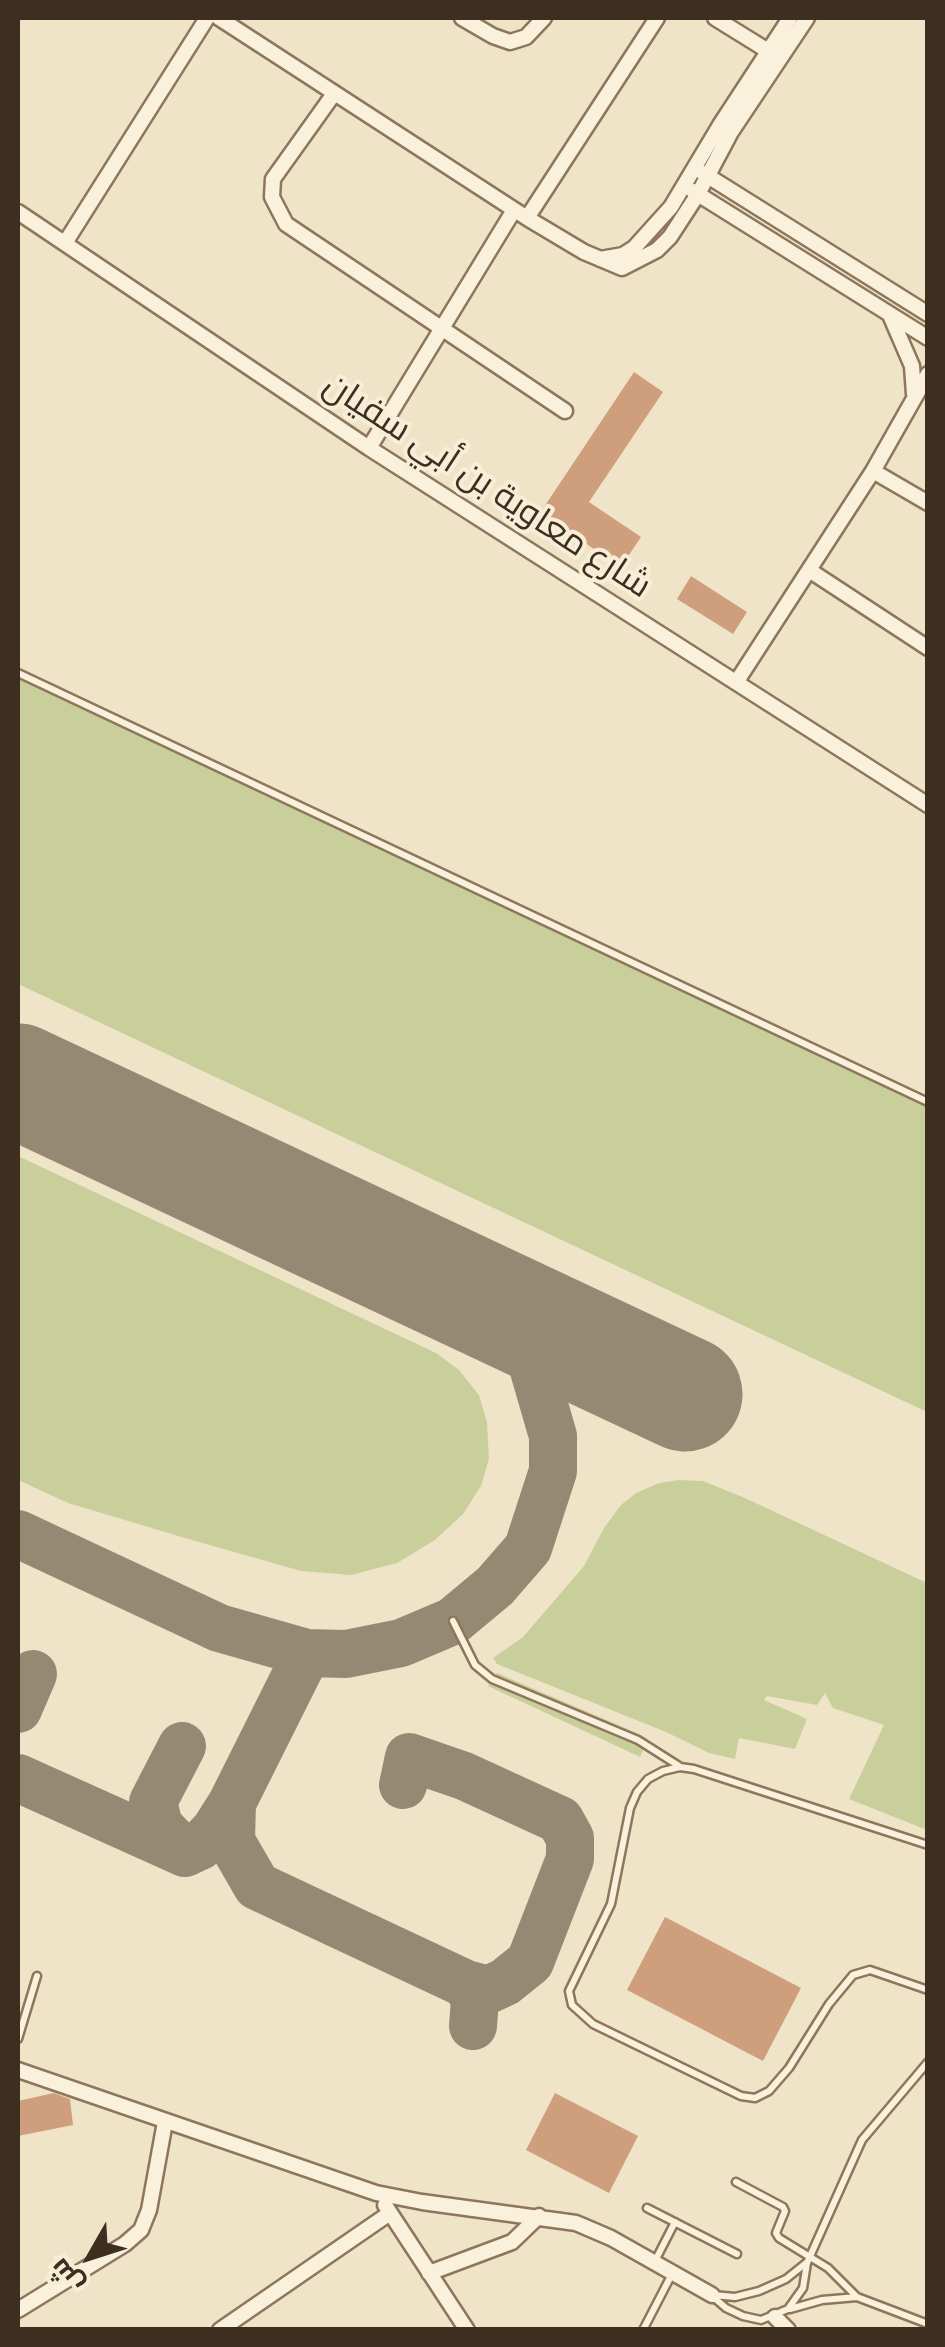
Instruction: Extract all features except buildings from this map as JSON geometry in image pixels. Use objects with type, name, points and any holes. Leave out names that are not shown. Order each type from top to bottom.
[{"type":"street","points":[[65,243],[206,18]]},
{"type":"street","points":[[219,18],[520,214],[622,268],[656,250],[670,237],[708,176],[790,18]]},
{"type":"street","points":[[462,18],[510,42],[526,37],[544,18]]},
{"type":"street","points":[[369,448],[440,327],[657,18]]},
{"type":"street","points":[[715,18],[772,54]]},
{"type":"street","points":[[600,259],[623,255],[646,239],[772,54],[806,18]]},
{"type":"street","points":[[333,94],[273,180],[272,197],[286,224],[566,411]]},
{"type":"street","points":[[693,168],[928,314]]},
{"type":"street","points":[[684,186],[928,338]]},
{"type":"street","name":"شارع معاوية بن أبي سفيان","points":[[18,212],[369,448],[928,805]]},
{"type":"street","points":[[890,315],[912,366],[914,395]]},
{"type":"street","points":[[737,682],[872,471],[928,374]]},
{"type":"street","points":[[872,471],[928,504]]},
{"type":"street","points":[[808,570],[928,648]]},
{"type":"street","points":[[18,2070],[376,2193],[539,2216],[594,2230],[712,2295]]},
{"type":"street","points":[[18,2310],[125,2244],[141,2230],[149,2210],[164,2122]]},
{"type":"street","points":[[376,2193],[468,2330]]},
{"type":"street","points":[[225,2328],[390,2213]]},
{"type":"street","points":[[429,2274],[512,2242],[539,2216]]},
{"type":"street","points":[[781,2313],[788,2330]]},
{"type":"lane","points":[[18,673],[928,1102]]},
{"type":"lane","points":[[453,1622],[476,1665],[492,1679],[638,1740],[680,1767],[759,1788],[928,1846]]},
{"type":"lane","points":[[680,1767],[663,1770],[648,1779],[630,1808],[611,1904],[570,1992],[572,2005],[580,2016],[741,2096],[756,2098],[789,2068],[829,2004],[853,1975],[870,1970],[928,1990]]},
{"type":"lane","points":[[18,2039],[38,1976]]},
{"type":"lane","points":[[781,2313],[803,2288],[809,2259],[862,2140],[928,2062]]},
{"type":"lane","points":[[736,2182],[783,2206],[777,2236],[839,2277],[857,2297]]},
{"type":"lane","points":[[647,2208],[737,2254]]},
{"type":"lane","points":[[654,2262],[676,2222]]},
{"type":"lane","points":[[712,2295],[722,2298],[759,2291],[786,2278],[809,2259]]},
{"type":"lane","points":[[643,2330],[673,2272]]},
{"type":"lane","points":[[712,2295],[726,2308],[762,2320],[822,2300],[857,2297],[928,2324]]},
{"type":"green space","points":[[18,677],[927,1106],[927,1412],[18,984]]},
{"type":"green space","points":[[18,1156],[436,1353],[459,1370],[479,1395],[487,1422],[489,1459],[481,1486],[463,1514],[435,1540],[397,1563],[351,1575],[301,1571],[185,1538],[68,1503],[18,1480]]},
{"type":"green space","points":[[703,1481],[745,1498],[927,1583],[927,1830],[849,1799],[884,1725],[833,1708],[825,1693],[817,1705],[767,1696],[764,1700],[807,1719],[795,1749],[739,1738],[735,1759],[709,1753],[497,1664],[493,1658],[523,1637],[584,1566],[621,1505],[659,1483]]},
{"type":"green space","points":[[497,1673],[639,1734],[647,1741],[640,1757],[488,1686]]},
{"type":"taxiway","points":[[18,1534],[219,1628],[307,1653],[346,1654],[401,1643],[453,1621],[495,1586],[528,1548],[553,1471],[553,1436],[531,1360],[469,1293]]},
{"type":"taxiway","points":[[307,1653],[232,1803],[231,1841],[257,1886],[466,1984],[475,1999],[473,2026]]},
{"type":"taxiway","points":[[18,1709],[33,1674]]},
{"type":"taxiway","points":[[182,1746],[153,1802],[159,1826],[185,1853]]},
{"type":"taxiway","points":[[403,1785],[409,1757],[464,1776],[560,1820],[570,1838],[570,1859],[530,1962],[488,1990],[466,1984]]},
{"type":"taxiway","points":[[18,1778],[185,1853],[200,1846],[232,1803]]},
{"type":"runway","points":[[18,1081],[685,1394]]}]
